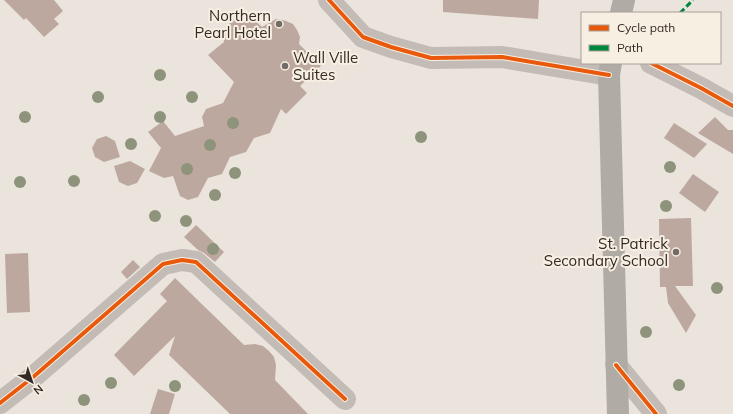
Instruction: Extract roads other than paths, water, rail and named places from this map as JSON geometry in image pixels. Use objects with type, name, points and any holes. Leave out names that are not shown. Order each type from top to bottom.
[{"type":"main road","points":[[621,12],[624,0]]},
{"type":"main road","points":[[610,69],[618,414]]},
{"type":"street","points":[[329,0],[363,37],[430,58],[502,57],[610,69]]},
{"type":"street","points":[[653,64],[733,106]]},
{"type":"street","points":[[0,403],[32,378],[163,264],[182,260],[196,262],[345,400]]},
{"type":"street","points":[[616,365],[656,414]]},
{"type":"place","name":"Northern Pearl Hotel","points":[[279,24]]},
{"type":"place","name":"Wall Ville Suites","points":[[285,66]]},
{"type":"place","name":"St. Patrick Secondary School","points":[[676,252]]}]
